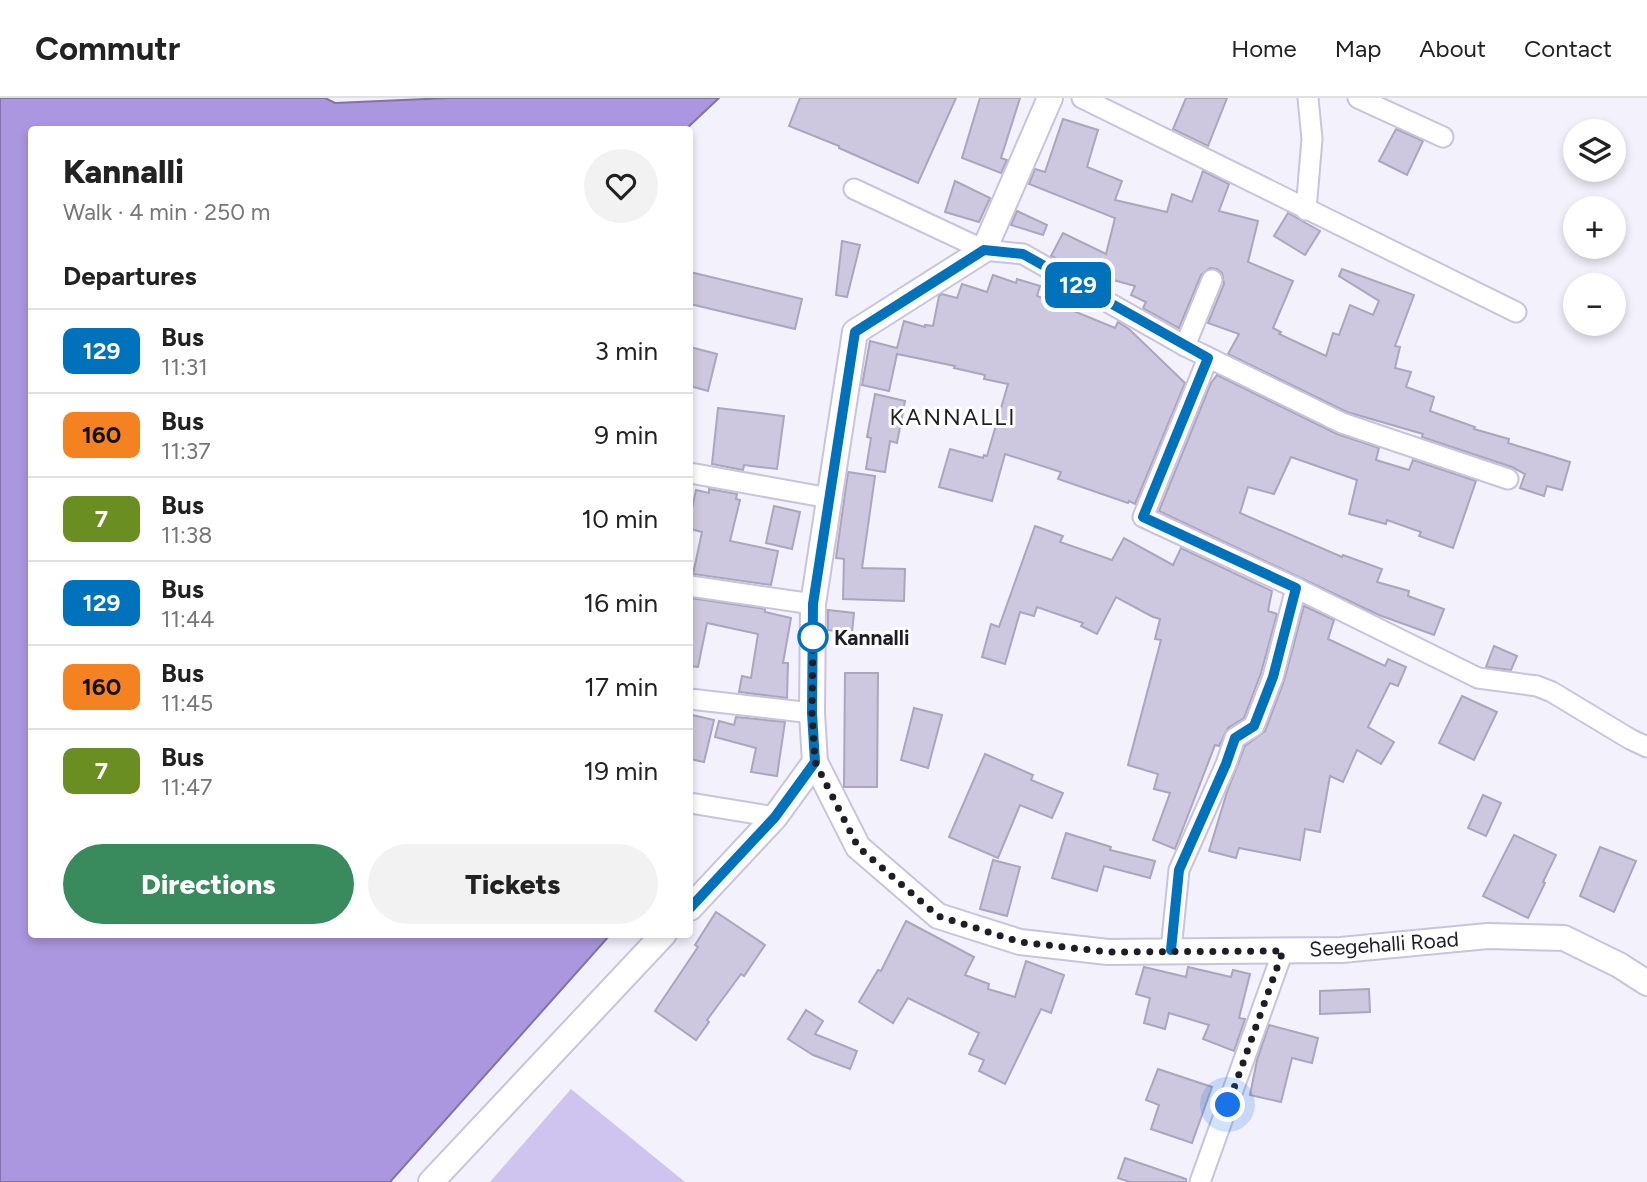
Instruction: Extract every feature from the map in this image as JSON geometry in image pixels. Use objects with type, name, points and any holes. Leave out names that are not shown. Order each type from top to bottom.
[{"type":"street","points":[[693,905],[775,817],[815,762],[812,713],[813,604],[855,332],[984,250],[1050,98]]},
{"type":"street","points":[[1082,98],[1516,312]]},
{"type":"street","points":[[1306,210],[1312,139],[1308,98]]},
{"type":"street","points":[[1358,98],[1443,137]]},
{"type":"street","points":[[854,189],[984,250],[1023,254],[1185,346],[1342,423],[1508,479]]},
{"type":"street","points":[[1185,346],[1212,280]]},
{"type":"street","points":[[1208,358],[1143,517],[1296,588],[1478,678],[1538,686],[1552,692],[1647,747]]},
{"type":"street","points":[[693,474],[829,498]]},
{"type":"street","points":[[693,586],[813,604]]},
{"type":"street","points":[[1171,950],[1179,870],[1235,738],[1254,726],[1273,677],[1296,588]]},
{"type":"street","points":[[693,699],[812,713]]},
{"type":"street","name":"Seegehalli Road","points":[[815,762],[858,847],[938,916],[1020,942],[1108,952],[1283,951],[1341,950],[1488,936],[1564,938],[1619,965],[1647,983]]},
{"type":"street","points":[[693,803],[775,817]]},
{"type":"street","points":[[432,1182],[660,938]]},
{"type":"street","points":[[1200,1182],[1283,951]]},
{"type":"shaded area","points":[[0,98],[325,98],[335,103],[448,98],[719,98],[689,126],[28,126],[28,938],[607,938],[390,1182],[0,1182]]},
{"type":"shaded area","points":[[571,1089],[685,1182],[490,1182]]},
{"type":"building","points":[[800,98],[956,98],[918,183],[789,126]]},
{"type":"building","points":[[980,98],[1020,98],[1001,158],[1007,160],[1001,173],[962,158]]},
{"type":"building","points":[[1186,98],[1227,98],[1208,146],[1173,129]]},
{"type":"building","points":[[1063,119],[1098,130],[1087,167],[1122,181],[1115,200],[1167,212],[1172,194],[1192,202],[1203,171],[1229,184],[1219,211],[1258,221],[1248,262],[1293,281],[1273,328],[1281,332],[1279,334],[1326,356],[1333,333],[1339,335],[1350,305],[1373,315],[1379,301],[1339,276],[1342,269],[1414,295],[1395,346],[1400,347],[1395,368],[1411,372],[1406,387],[1434,397],[1430,411],[1475,427],[1474,429],[1509,439],[1508,443],[1570,462],[1562,490],[1547,486],[1544,496],[1520,488],[1525,474],[1512,467],[1422,437],[1423,434],[1347,412],[1228,354],[1239,334],[1208,323],[1224,284],[1222,273],[1217,269],[1210,268],[1201,275],[1179,328],[1143,308],[1146,302],[1131,295],[1135,286],[1084,272],[1051,256],[1063,233],[1106,254],[1115,218],[1029,184],[1035,169],[1045,172]]},
{"type":"building","points":[[1396,129],[1423,141],[1407,175],[1379,161]]},
{"type":"building","points":[[955,181],[990,198],[979,222],[945,212]]},
{"type":"building","points":[[1017,211],[1047,225],[1043,235],[1011,225]]},
{"type":"building","points":[[1288,213],[1320,231],[1305,255],[1274,236]]},
{"type":"building","points":[[842,241],[860,245],[847,297],[836,295]]},
{"type":"building","points":[[693,273],[802,299],[795,329],[693,305]]},
{"type":"building","points":[[993,275],[1016,283],[1017,279],[1040,286],[1037,296],[1115,328],[1118,322],[1129,329],[1185,383],[1135,504],[1058,479],[1061,472],[1005,454],[992,501],[939,487],[950,449],[983,458],[984,455],[987,456],[1008,384],[984,379],[985,375],[954,368],[955,366],[897,354],[889,391],[862,385],[870,341],[897,348],[904,321],[925,327],[933,326],[939,296],[942,294],[957,298],[962,284],[987,292]]},
{"type":"building","points":[[693,348],[717,354],[708,391],[693,387]]},
{"type":"building","points":[[1217,375],[1337,434],[1379,448],[1376,460],[1409,470],[1413,460],[1476,481],[1453,548],[1419,536],[1421,532],[1387,520],[1386,524],[1349,514],[1357,480],[1291,457],[1274,494],[1248,487],[1240,513],[1342,557],[1343,555],[1382,569],[1377,582],[1409,591],[1408,596],[1444,609],[1434,635],[1379,615],[1159,511],[1211,383]]},
{"type":"building","points":[[875,394],[905,401],[897,443],[890,441],[885,472],[866,469],[871,438],[867,437]]},
{"type":"building","points":[[718,408],[784,416],[777,469],[744,465],[743,470],[712,464]]},
{"type":"building","points":[[848,472],[875,476],[862,568],[905,569],[904,601],[843,599],[844,559],[836,558]]},
{"type":"building","points":[[709,489],[737,494],[736,499],[740,500],[730,541],[778,551],[771,585],[693,574],[702,532],[693,530],[693,504],[696,490],[709,493]]},
{"type":"building","points":[[774,506],[800,512],[792,549],[766,543]]},
{"type":"building","points":[[1035,526],[1063,536],[1060,542],[1112,560],[1124,538],[1173,565],[1181,548],[1272,591],[1268,611],[1277,614],[1261,673],[1244,718],[1228,728],[1219,746],[1215,745],[1175,849],[1153,840],[1170,793],[1154,789],[1158,774],[1128,765],[1161,640],[1155,639],[1160,619],[1116,597],[1097,634],[1081,626],[1083,623],[1037,607],[1034,616],[1020,612],[1005,664],[982,657],[991,624],[999,627]]},
{"type":"building","points":[[693,598],[765,609],[765,612],[791,618],[783,663],[788,663],[787,698],[739,692],[742,676],[751,678],[758,634],[707,623],[698,667],[693,666]]},
{"type":"building","points":[[1304,606],[1334,620],[1328,639],[1385,666],[1388,659],[1406,667],[1398,686],[1390,683],[1368,727],[1394,742],[1381,764],[1357,750],[1343,782],[1330,776],[1320,832],[1305,829],[1300,860],[1239,848],[1236,858],[1209,851],[1227,792],[1245,746],[1265,731],[1284,681]]},
{"type":"building","points":[[828,610],[854,613],[852,633],[828,630]]},
{"type":"building","points":[[1494,646],[1517,656],[1511,670],[1486,667]]},
{"type":"building","points":[[845,673],[878,673],[877,787],[844,787]]},
{"type":"building","points":[[1462,696],[1497,712],[1474,760],[1439,743]]},
{"type":"building","points":[[914,708],[942,715],[928,768],[901,760]]},
{"type":"building","points":[[693,715],[714,720],[704,762],[693,760]]},
{"type":"building","points":[[736,717],[785,722],[777,776],[751,772],[756,748],[715,737],[719,721],[734,725]]},
{"type":"building","points":[[985,754],[1033,775],[1031,780],[1063,793],[1052,818],[1020,805],[998,858],[949,837]]},
{"type":"building","points":[[1483,795],[1501,803],[1486,836],[1468,828]]},
{"type":"building","points":[[1066,833],[1111,847],[1110,850],[1155,861],[1150,878],[1104,866],[1097,891],[1052,878]]},
{"type":"building","points":[[1514,835],[1556,855],[1528,918],[1483,896]]},
{"type":"building","points":[[1600,847],[1636,861],[1614,912],[1580,896]]},
{"type":"building","points":[[993,860],[1020,867],[1007,916],[980,909]]},
{"type":"building","points":[[716,912],[765,945],[744,976],[741,974],[707,1020],[709,1022],[696,1040],[655,1011],[698,947],[695,945]]},
{"type":"building","points":[[906,921],[974,957],[965,975],[989,984],[988,989],[1015,997],[1026,961],[1064,975],[1051,1013],[1041,1009],[1005,1084],[979,1071],[984,1060],[969,1054],[979,1033],[908,998],[893,1023],[859,1002],[878,970],[881,971]]},
{"type":"building","points":[[1144,967],[1186,977],[1188,967],[1231,977],[1233,970],[1250,974],[1239,1018],[1245,1019],[1234,1051],[1203,1039],[1209,1025],[1169,1013],[1165,1029],[1144,1023],[1150,998],[1136,994]]},
{"type":"building","points":[[1369,989],[1370,1012],[1320,1014],[1320,991]]},
{"type":"building","points":[[806,1010],[823,1021],[815,1034],[857,1051],[850,1069],[813,1055],[788,1039]]},
{"type":"building","points":[[1269,1025],[1318,1038],[1312,1063],[1292,1058],[1281,1102],[1250,1095],[1257,1060]]},
{"type":"building","points":[[1158,1069],[1212,1087],[1192,1143],[1151,1129],[1159,1105],[1146,1100]]},
{"type":"building","points":[[1125,1158],[1186,1179],[1186,1182],[1130,1182],[1118,1178]]},
{"type":"bus line","name":"129","points":[[693,905],[775,817],[815,762],[812,713],[813,604],[855,332],[984,250],[1023,254],[1208,358],[1143,517],[1296,588],[1273,677],[1254,726],[1235,738],[1179,870],[1171,950]]},
{"type":"place","name":"Kannalli","points":[[813,637]]},
{"type":"district","name":"KANNALLI","points":[[953,417]]},
{"type":"route","points":[[813,637],[813,631],[812,713],[815,762],[858,847],[938,916],[1020,942],[1108,952],[1283,951],[1228,1105]]}]
